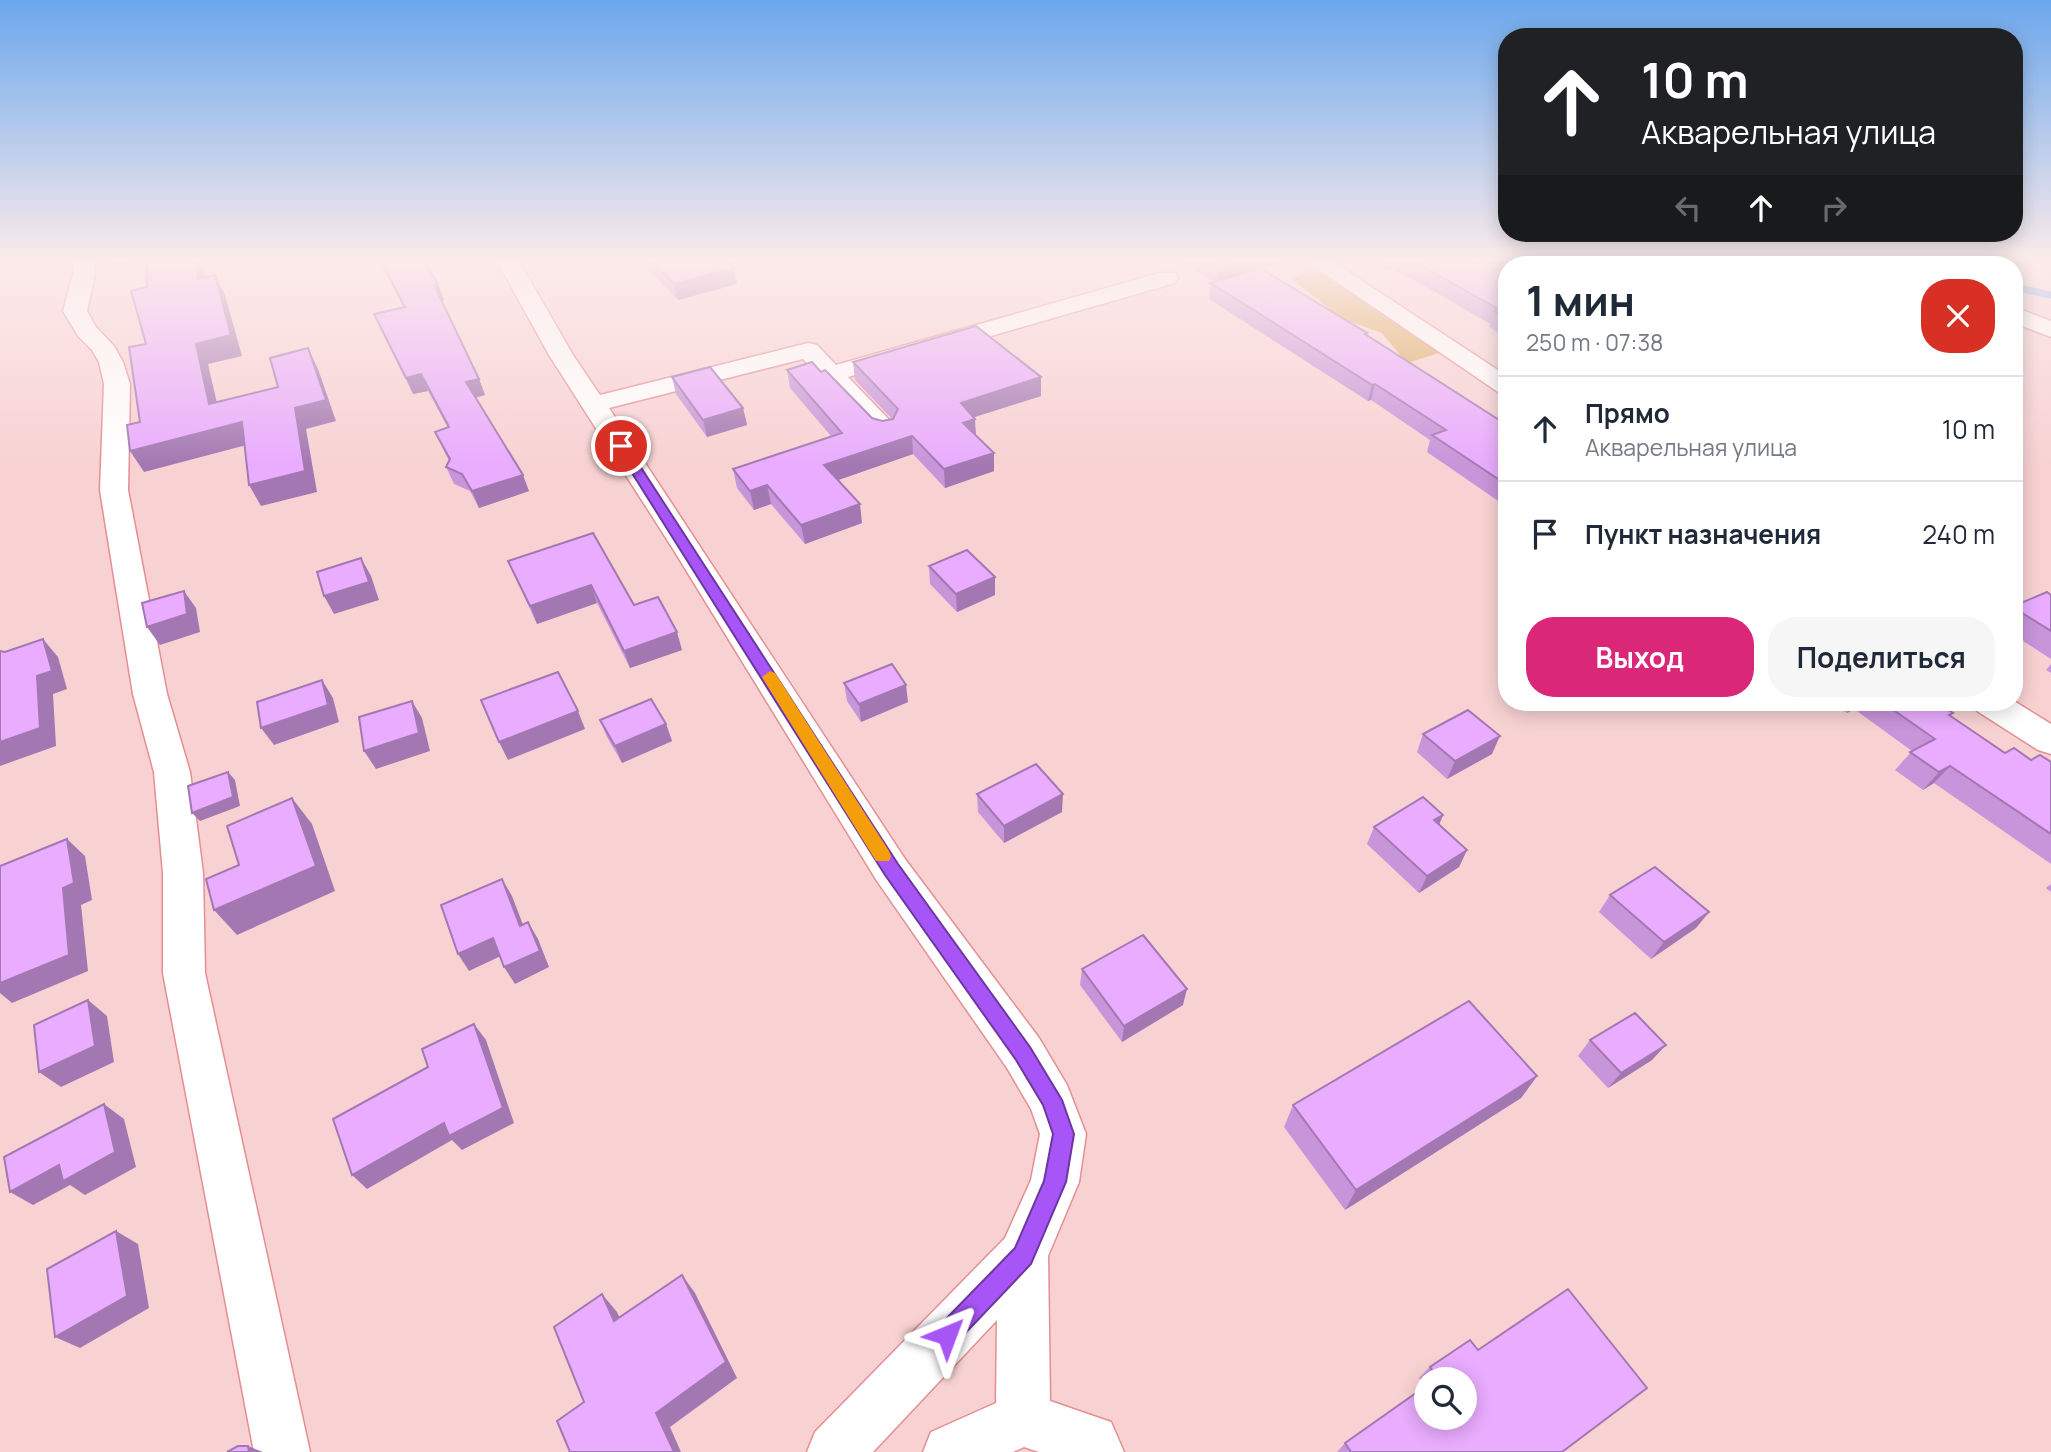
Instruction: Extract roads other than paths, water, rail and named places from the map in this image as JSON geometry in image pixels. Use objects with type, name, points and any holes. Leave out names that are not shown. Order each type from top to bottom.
[{"type":"street","points":[[85,329],[102,346],[111,362],[117,383],[114,490],[150,694],[172,772],[183,873],[184,972],[282,1452]]},
{"type":"street","points":[[546,329],[891,870],[1023,1053],[1051,1100],[1063,1134],[1055,1182],[1023,1256],[835,1452]]},
{"type":"street","points":[[831,374],[989,329]]},
{"type":"street","points":[[1419,329],[1498,381]]},
{"type":"street","points":[[594,404],[808,349],[885,429]]},
{"type":"street","points":[[2003,711],[2051,741]]},
{"type":"street","points":[[1023,1256],[1023,1419]]},
{"type":"street","points":[[951,1452],[1023,1419],[1091,1442],[1096,1452]]}]
